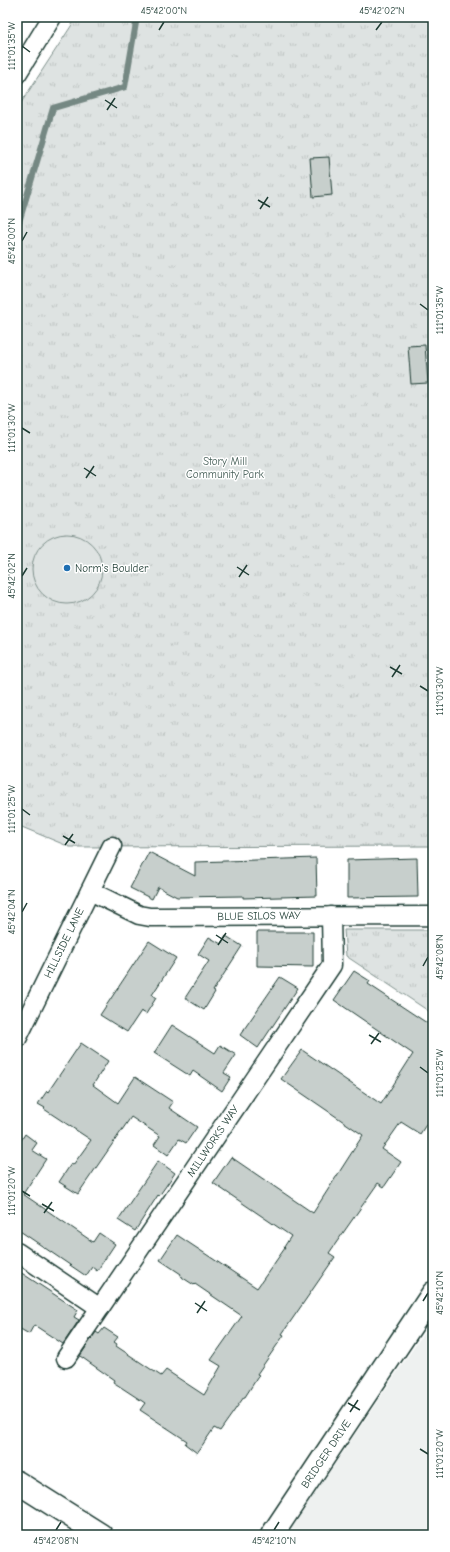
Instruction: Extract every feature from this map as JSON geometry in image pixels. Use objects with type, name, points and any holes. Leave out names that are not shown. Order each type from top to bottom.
[{"type":"main road","name":"BRIDGER DRIVE","points":[[272,1535],[433,1293]]},
{"type":"main road","points":[[17,1482],[101,1535]]},
{"type":"street","points":[[17,74],[52,17]]},
{"type":"street","name":"HILLSIDE LANE","points":[[17,1039],[112,846]]},
{"type":"street","name":"BLUE SILOS WAY","points":[[90,890],[139,915],[150,918],[330,916],[430,916],[433,918]]},
{"type":"street","name":"MILLWORKS WAY","points":[[66,1358],[332,965],[330,916]]},
{"type":"street","points":[[17,1252],[100,1308]]},
{"type":"shaded area","points":[[433,1319],[433,1535],[287,1535]]},
{"type":"green space","name":"Story Mill Community Park","points":[[77,17],[433,17],[433,846],[70,847],[17,825],[17,109]]},
{"type":"green space","name":"Norm's Boulder","points":[[67,534],[80,537],[92,544],[99,556],[102,569],[99,582],[92,594],[80,601],[67,604],[54,601],[42,594],[35,582],[32,569],[35,556],[42,544],[54,537]]},
{"type":"green space","points":[[344,930],[427,930],[433,934],[433,1014],[346,956]]},
{"type":"building","points":[[329,157],[332,195],[313,197],[310,158]]},
{"type":"building","points":[[425,345],[428,383],[411,384],[408,346]]},
{"type":"building","points":[[149,852],[195,876],[195,862],[316,858],[317,896],[243,898],[243,896],[177,897],[158,887],[152,899],[130,888]]},
{"type":"building","points":[[417,858],[418,897],[347,898],[347,860]]},
{"type":"building","points":[[257,932],[313,932],[313,967],[257,966]]},
{"type":"building","points":[[226,936],[242,946],[213,991],[215,992],[204,1010],[185,998],[209,961],[198,954],[209,937],[221,944]]},
{"type":"building","points":[[149,941],[176,958],[152,995],[156,998],[146,1014],[141,1011],[127,1032],[100,1015]]},
{"type":"building","points":[[354,971],[370,981],[368,984],[433,1027],[433,1114],[420,1134],[401,1122],[382,1149],[401,1162],[384,1187],[378,1183],[329,1253],[335,1257],[282,1334],[284,1335],[257,1374],[259,1375],[245,1397],[220,1431],[214,1428],[197,1453],[185,1444],[187,1441],[140,1410],[145,1403],[113,1382],[114,1380],[80,1356],[96,1332],[99,1334],[104,1328],[118,1337],[114,1342],[117,1344],[116,1346],[161,1376],[166,1370],[204,1395],[221,1366],[211,1360],[242,1316],[195,1284],[194,1285],[180,1276],[181,1274],[160,1260],[177,1235],[257,1288],[285,1248],[284,1247],[291,1236],[213,1183],[231,1157],[313,1213],[363,1135],[281,1079],[302,1050],[381,1104],[413,1054],[334,1000]]},
{"type":"building","points":[[280,977],[298,988],[258,1048],[240,1035]]},
{"type":"building","points":[[172,1025],[215,1053],[220,1045],[236,1055],[224,1073],[231,1077],[222,1091],[193,1071],[190,1076],[154,1053]]},
{"type":"building","points":[[81,1043],[108,1061],[93,1085],[118,1103],[135,1077],[173,1102],[169,1108],[197,1127],[186,1143],[179,1139],[168,1155],[154,1145],[160,1136],[131,1117],[78,1194],[59,1182],[71,1164],[73,1165],[91,1140],[38,1104],[47,1091],[48,1092]]},
{"type":"building","points":[[25,1134],[37,1143],[32,1150],[46,1159],[23,1194],[93,1242],[99,1233],[115,1244],[97,1271],[92,1267],[86,1276],[17,1229],[17,1140],[20,1142]]},
{"type":"building","points":[[158,1161],[175,1173],[159,1196],[158,1195],[135,1231],[118,1220]]},
{"type":"building","points":[[17,1270],[78,1310],[74,1317],[79,1320],[63,1344],[34,1325],[29,1334],[17,1327]]},
{"type":"waterway","points":[[17,229],[53,108],[125,87],[137,17]]},
{"type":"place","name":"Norm's Boulder","points":[[67,568]]}]
